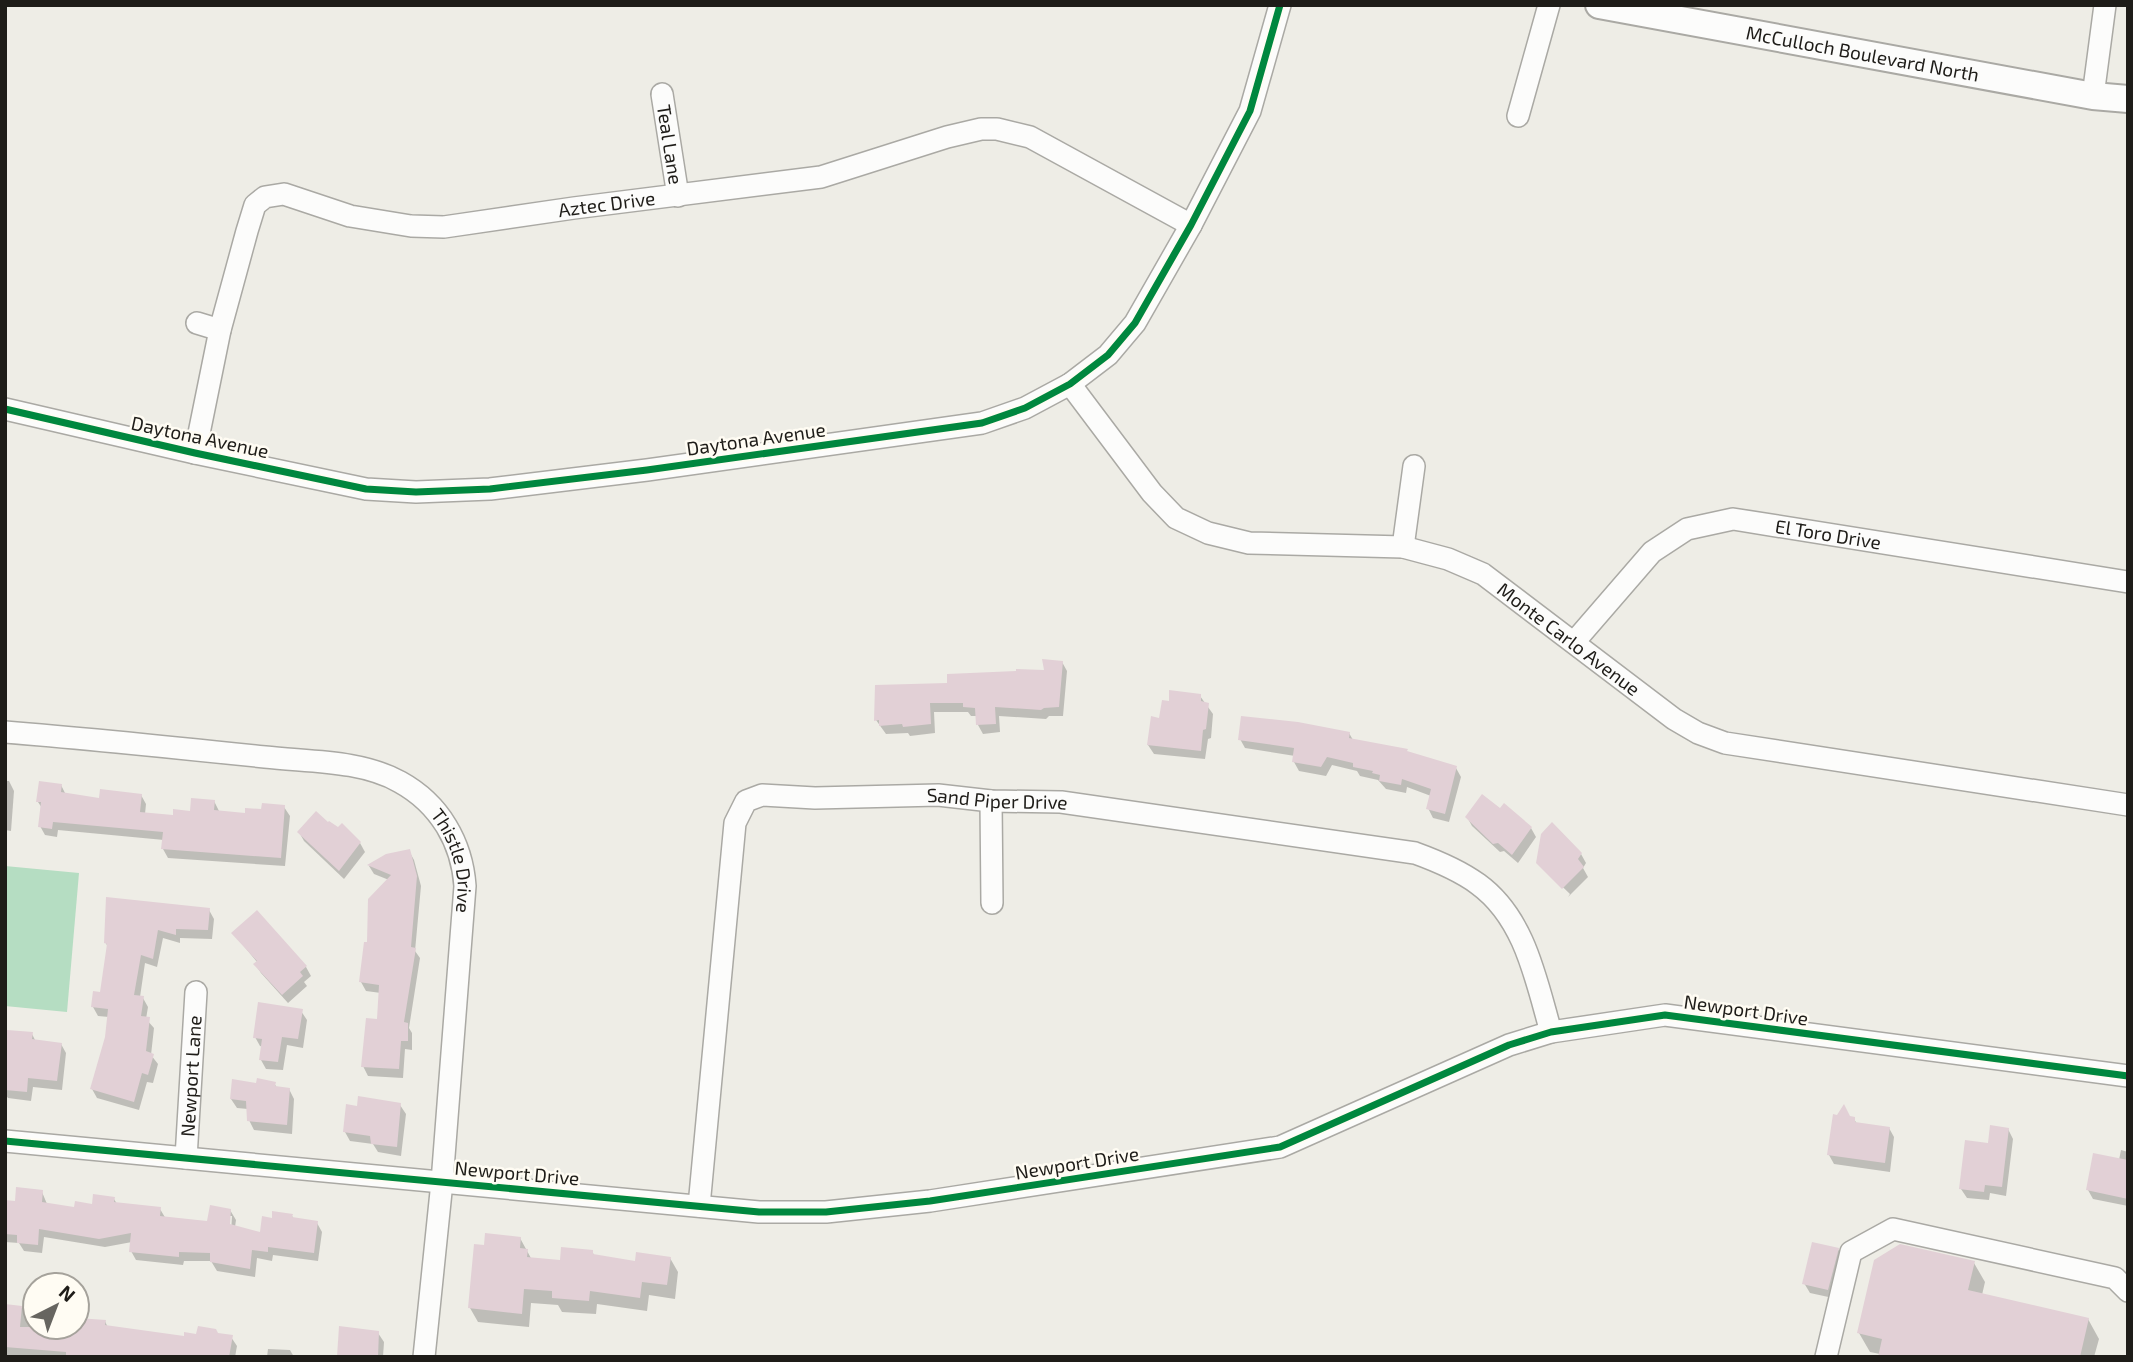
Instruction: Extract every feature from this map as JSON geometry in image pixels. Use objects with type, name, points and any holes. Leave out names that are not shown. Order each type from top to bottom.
[{"type":"main road","name":"McCulloch Boulevard North","points":[[1599,5],[2093,96],[2128,99]]},
{"type":"street","name":"Daytona Avenue","points":[[5,409],[366,489],[416,492],[490,489],[647,470],[982,423],[1024,408],[1070,384],[1108,355],[1135,323],[1191,225],[1250,111],[1280,5]]},
{"type":"street","points":[[1518,116],[1549,5]]},
{"type":"street","points":[[2093,96],[2105,5]]},
{"type":"street","name":"Teal Lane","points":[[662,94],[678,196]]},
{"type":"street","name":"Aztec Drive","points":[[195,453],[220,330],[255,205],[265,197],[284,194],[350,216],[411,226],[444,227],[821,177],[947,137],[981,129],[997,129],[1030,137],[1191,225]]},
{"type":"street","points":[[197,323],[220,330]]},
{"type":"street","name":"Monte Carlo Avenue","points":[[1070,384],[1152,493],[1176,518],[1208,533],[1249,542],[1403,547],[1448,559],[1483,574],[1674,719],[1698,733],[1725,743],[2128,804]]},
{"type":"street","points":[[1403,547],[1414,466]]},
{"type":"street","name":"El Toro Drive","points":[[1575,642],[1652,552],[1687,529],[1733,519],[2128,582]]},
{"type":"street","name":"Thistle Drive","points":[[5,732],[113,740],[358,767],[401,783],[430,805],[449,829],[458,846],[464,867],[465,886],[442,1182],[424,1357]]},
{"type":"street","name":"Sand Piper Drive","points":[[699,1206],[735,823],[746,802],[762,795],[815,798],[939,795],[991,801],[1061,803],[1415,853],[1448,866],[1479,884],[1496,901],[1528,952],[1551,1032]]},
{"type":"street","points":[[991,801],[992,903]]},
{"type":"street","name":"Newport Lane","points":[[186,1158],[197,992]]},
{"type":"street","name":"Newport Drive","points":[[5,1141],[759,1212],[826,1212],[930,1201],[1280,1147],[1509,1045],[1551,1032],[1665,1015],[2128,1076]]},
{"type":"street","points":[[1826,1357],[1851,1252],[1893,1229],[2115,1278],[2128,1291]]},
{"type":"green space","points":[[5,866],[79,873],[67,1012],[5,1006]]},
{"type":"building","points":[[1042,659],[1063,661],[1059,707],[1041,710],[995,707],[996,724],[976,725],[975,708],[963,707],[963,703],[930,703],[931,724],[879,726],[879,720],[874,721],[875,685],[947,683],[947,674],[1016,669],[1044,670]]},
{"type":"building","points":[[1169,690],[1201,694],[1201,701],[1209,703],[1201,751],[1147,745],[1151,716],[1159,718],[1162,700],[1169,701]]},
{"type":"building","points":[[1241,716],[1298,722],[1350,732],[1349,738],[1408,749],[1407,751],[1457,766],[1445,814],[1426,809],[1431,789],[1402,779],[1401,785],[1379,781],[1380,775],[1372,773],[1373,771],[1327,757],[1321,767],[1292,762],[1294,748],[1238,740]]},
{"type":"building","points":[[39,781],[62,784],[61,792],[99,798],[100,789],[142,794],[140,812],[173,815],[173,809],[190,811],[191,798],[215,800],[214,810],[245,813],[245,808],[261,809],[262,803],[285,805],[281,858],[161,849],[163,832],[53,822],[52,829],[38,827],[41,802],[36,802]]},
{"type":"building","points":[[1482,794],[1500,808],[1504,803],[1532,827],[1512,855],[1498,843],[1493,844],[1465,817]]},
{"type":"building","points":[[316,811],[338,827],[342,823],[361,842],[339,871],[297,832]]},
{"type":"building","points":[[1552,822],[1582,853],[1578,859],[1584,867],[1562,889],[1536,863],[1541,834]]},
{"type":"building","points":[[410,849],[417,876],[411,947],[416,948],[404,1022],[408,1023],[408,1041],[401,1041],[399,1069],[361,1067],[366,1018],[377,1019],[379,985],[359,982],[364,942],[367,942],[368,899],[391,875],[367,865],[386,854]]},
{"type":"building","points":[[106,897],[210,908],[208,930],[176,929],[176,935],[158,930],[153,959],[141,955],[134,995],[144,996],[141,1016],[150,1017],[146,1051],[154,1054],[148,1075],[142,1073],[134,1102],[90,1089],[105,1037],[108,1009],[91,1007],[93,991],[100,992],[107,944],[104,943]]},
{"type":"building","points":[[257,910],[307,966],[300,972],[303,976],[282,995],[253,964],[257,961],[231,933]]},
{"type":"building","points":[[258,1002],[303,1009],[298,1039],[282,1037],[278,1062],[259,1060],[262,1039],[253,1038]]},
{"type":"building","points":[[7,1030],[33,1032],[32,1039],[62,1043],[57,1081],[28,1078],[27,1092],[5,1090]]},
{"type":"building","points":[[257,1078],[276,1082],[275,1086],[290,1088],[287,1125],[247,1121],[246,1101],[230,1099],[232,1079],[256,1083]]},
{"type":"building","points":[[358,1096],[401,1103],[397,1147],[371,1144],[370,1136],[343,1132],[346,1104],[357,1106]]},
{"type":"building","points":[[1844,1104],[1850,1116],[1855,1117],[1855,1122],[1890,1127],[1885,1163],[1827,1155],[1833,1114],[1837,1115]]},
{"type":"building","points":[[1990,1125],[2009,1128],[2002,1187],[1985,1185],[1984,1192],[1959,1189],[1965,1140],[1988,1143]]},
{"type":"building","points":[[2093,1153],[2128,1160],[2128,1199],[2086,1190]]},
{"type":"building","points":[[16,1187],[43,1190],[42,1202],[74,1207],[75,1201],[92,1204],[93,1194],[115,1197],[114,1202],[161,1207],[160,1216],[207,1221],[210,1205],[231,1209],[230,1224],[260,1232],[262,1216],[272,1218],[272,1211],[293,1214],[292,1217],[318,1221],[314,1253],[268,1247],[268,1252],[252,1250],[250,1269],[210,1262],[210,1253],[179,1252],[179,1257],[129,1252],[131,1233],[99,1239],[39,1229],[38,1245],[17,1243],[17,1235],[5,1234],[5,1200],[15,1201]]},
{"type":"building","points":[[485,1233],[521,1237],[520,1248],[528,1249],[527,1257],[560,1260],[561,1247],[593,1250],[593,1254],[635,1261],[636,1252],[671,1257],[667,1285],[642,1282],[640,1298],[590,1291],[589,1301],[552,1298],[552,1291],[524,1289],[522,1314],[468,1308],[474,1244],[484,1245]]},
{"type":"building","points":[[1812,1242],[1839,1248],[1828,1290],[1802,1284]]},
{"type":"building","points":[[1900,1244],[1975,1261],[1968,1290],[2089,1318],[2080,1357],[1878,1357],[1882,1339],[1857,1333],[1874,1260]]},
{"type":"building","points":[[5,1304],[21,1306],[21,1341],[91,1341],[91,1319],[106,1320],[105,1325],[184,1336],[184,1332],[196,1334],[198,1326],[233,1335],[229,1357],[66,1357],[66,1352],[5,1347]]},
{"type":"building","points":[[339,1326],[379,1331],[378,1357],[337,1357]]},
{"type":"cycle path","points":[[5,409],[366,489],[416,492],[490,489],[647,470],[982,423],[1025,408],[1070,384],[1108,355],[1135,323],[1191,225],[1250,111],[1280,5]]},
{"type":"cycle path","points":[[5,1141],[759,1212],[826,1212],[930,1201],[1280,1147],[1509,1045],[1551,1032],[1665,1015],[2128,1076]]}]
